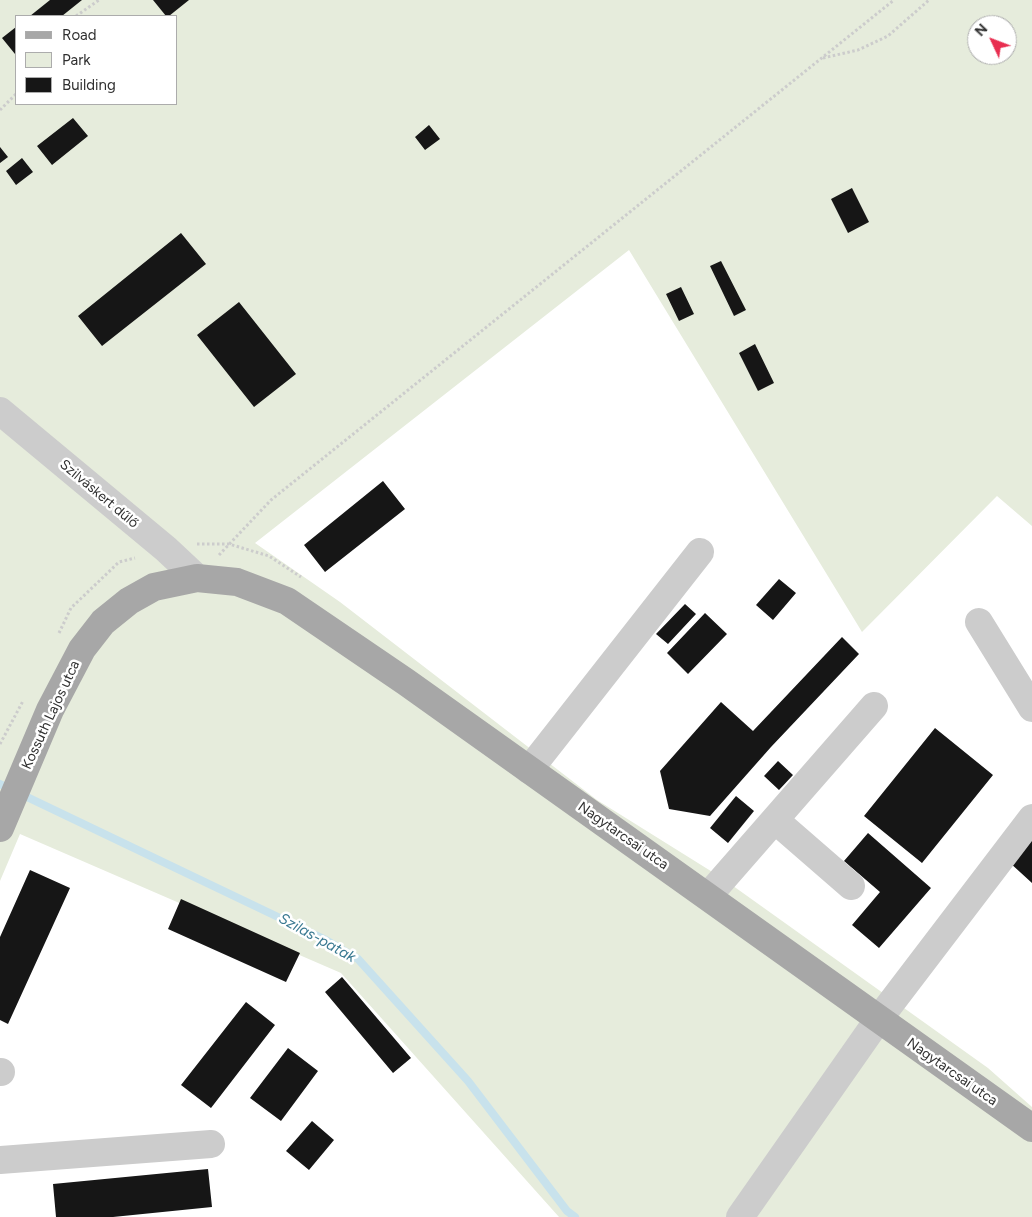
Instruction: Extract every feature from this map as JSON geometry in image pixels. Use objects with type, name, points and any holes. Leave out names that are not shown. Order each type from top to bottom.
[{"type":"main road","name":"Nagytarcsai utca","points":[[197,578],[237,582],[287,601],[708,896],[878,1020],[1032,1128]]},
{"type":"main road","name":"Kossuth Lajos utca","points":[[4,820],[50,710],[78,657],[103,622],[129,601],[154,586],[197,578]]},
{"type":"street","name":"Szilváskert dűlő","points":[[0,411],[166,549],[197,578]]},
{"type":"street","points":[[529,770],[700,552]]},
{"type":"street","points":[[979,622],[1032,708]]},
{"type":"street","points":[[708,896],[874,706]]},
{"type":"street","points":[[740,1217],[878,1020],[1032,818]]},
{"type":"street","points":[[775,820],[851,886]]},
{"type":"street","points":[[0,1160],[211,1144]]},
{"type":"path","points":[[77,15],[99,0]]},
{"type":"path","points":[[197,578],[271,500],[894,0]]},
{"type":"path","points":[[820,59],[858,50],[888,36],[929,0]]},
{"type":"path","points":[[0,110],[15,95]]},
{"type":"green space","points":[[0,0],[1032,0],[1032,526],[997,496],[862,632],[629,250],[255,543],[340,602],[597,800],[722,878],[988,1068],[1032,1107],[1032,1217],[559,1217],[341,973],[20,834],[0,881]]},
{"type":"building","points":[[50,0],[82,0],[63,15],[31,15]]},
{"type":"building","points":[[153,0],[189,0],[170,15],[165,15]]},
{"type":"building","points":[[15,28],[15,54],[2,38]]},
{"type":"building","points":[[73,118],[88,136],[52,165],[37,146]]},
{"type":"building","points":[[429,125],[440,139],[425,150],[415,137]]},
{"type":"building","points":[[0,147],[8,157],[0,163]]},
{"type":"building","points":[[22,158],[33,172],[16,185],[6,171]]},
{"type":"building","points":[[852,188],[869,222],[848,233],[831,199]]},
{"type":"building","points":[[181,233],[206,264],[102,346],[78,316]]},
{"type":"building","points":[[721,261],[746,310],[734,316],[710,266]]},
{"type":"building","points":[[681,287],[694,314],[679,321],[666,294]]},
{"type":"building","points":[[239,302],[296,374],[254,407],[197,335]]},
{"type":"building","points":[[755,344],[774,383],[758,391],[739,353]]},
{"type":"building","points":[[383,481],[405,509],[325,572],[304,545]]},
{"type":"building","points":[[779,579],[796,593],[773,620],[756,605]]},
{"type":"building","points":[[685,604],[696,614],[668,644],[656,634]]},
{"type":"building","points":[[705,613],[727,634],[688,674],[667,653]]},
{"type":"building","points":[[842,637],[859,654],[771,747],[710,816],[669,809],[660,771],[721,702],[753,731]]},
{"type":"building","points":[[935,728],[993,775],[922,863],[864,816]]},
{"type":"building","points":[[778,761],[793,775],[779,790],[764,776]]},
{"type":"building","points":[[736,796],[754,811],[728,843],[710,828]]},
{"type":"building","points":[[868,833],[931,888],[879,948],[852,925],[880,892],[844,861]]},
{"type":"building","points":[[1032,837],[1032,883],[1009,862]]},
{"type":"building","points":[[30,870],[70,888],[8,1024],[0,1020],[0,937]]},
{"type":"building","points":[[181,899],[300,953],[286,982],[168,929]]},
{"type":"building","points":[[342,977],[411,1058],[393,1073],[325,992]]},
{"type":"building","points":[[246,1002],[275,1025],[211,1108],[181,1085]]},
{"type":"building","points":[[288,1048],[318,1071],[281,1121],[250,1098]]},
{"type":"building","points":[[312,1121],[334,1140],[309,1170],[286,1151]]},
{"type":"building","points":[[208,1169],[212,1207],[113,1217],[56,1217],[53,1184]]},
{"type":"waterway","name":"Szilas-patak","points":[[0,784],[324,939],[358,959],[468,1081],[567,1211],[575,1217]]}]
